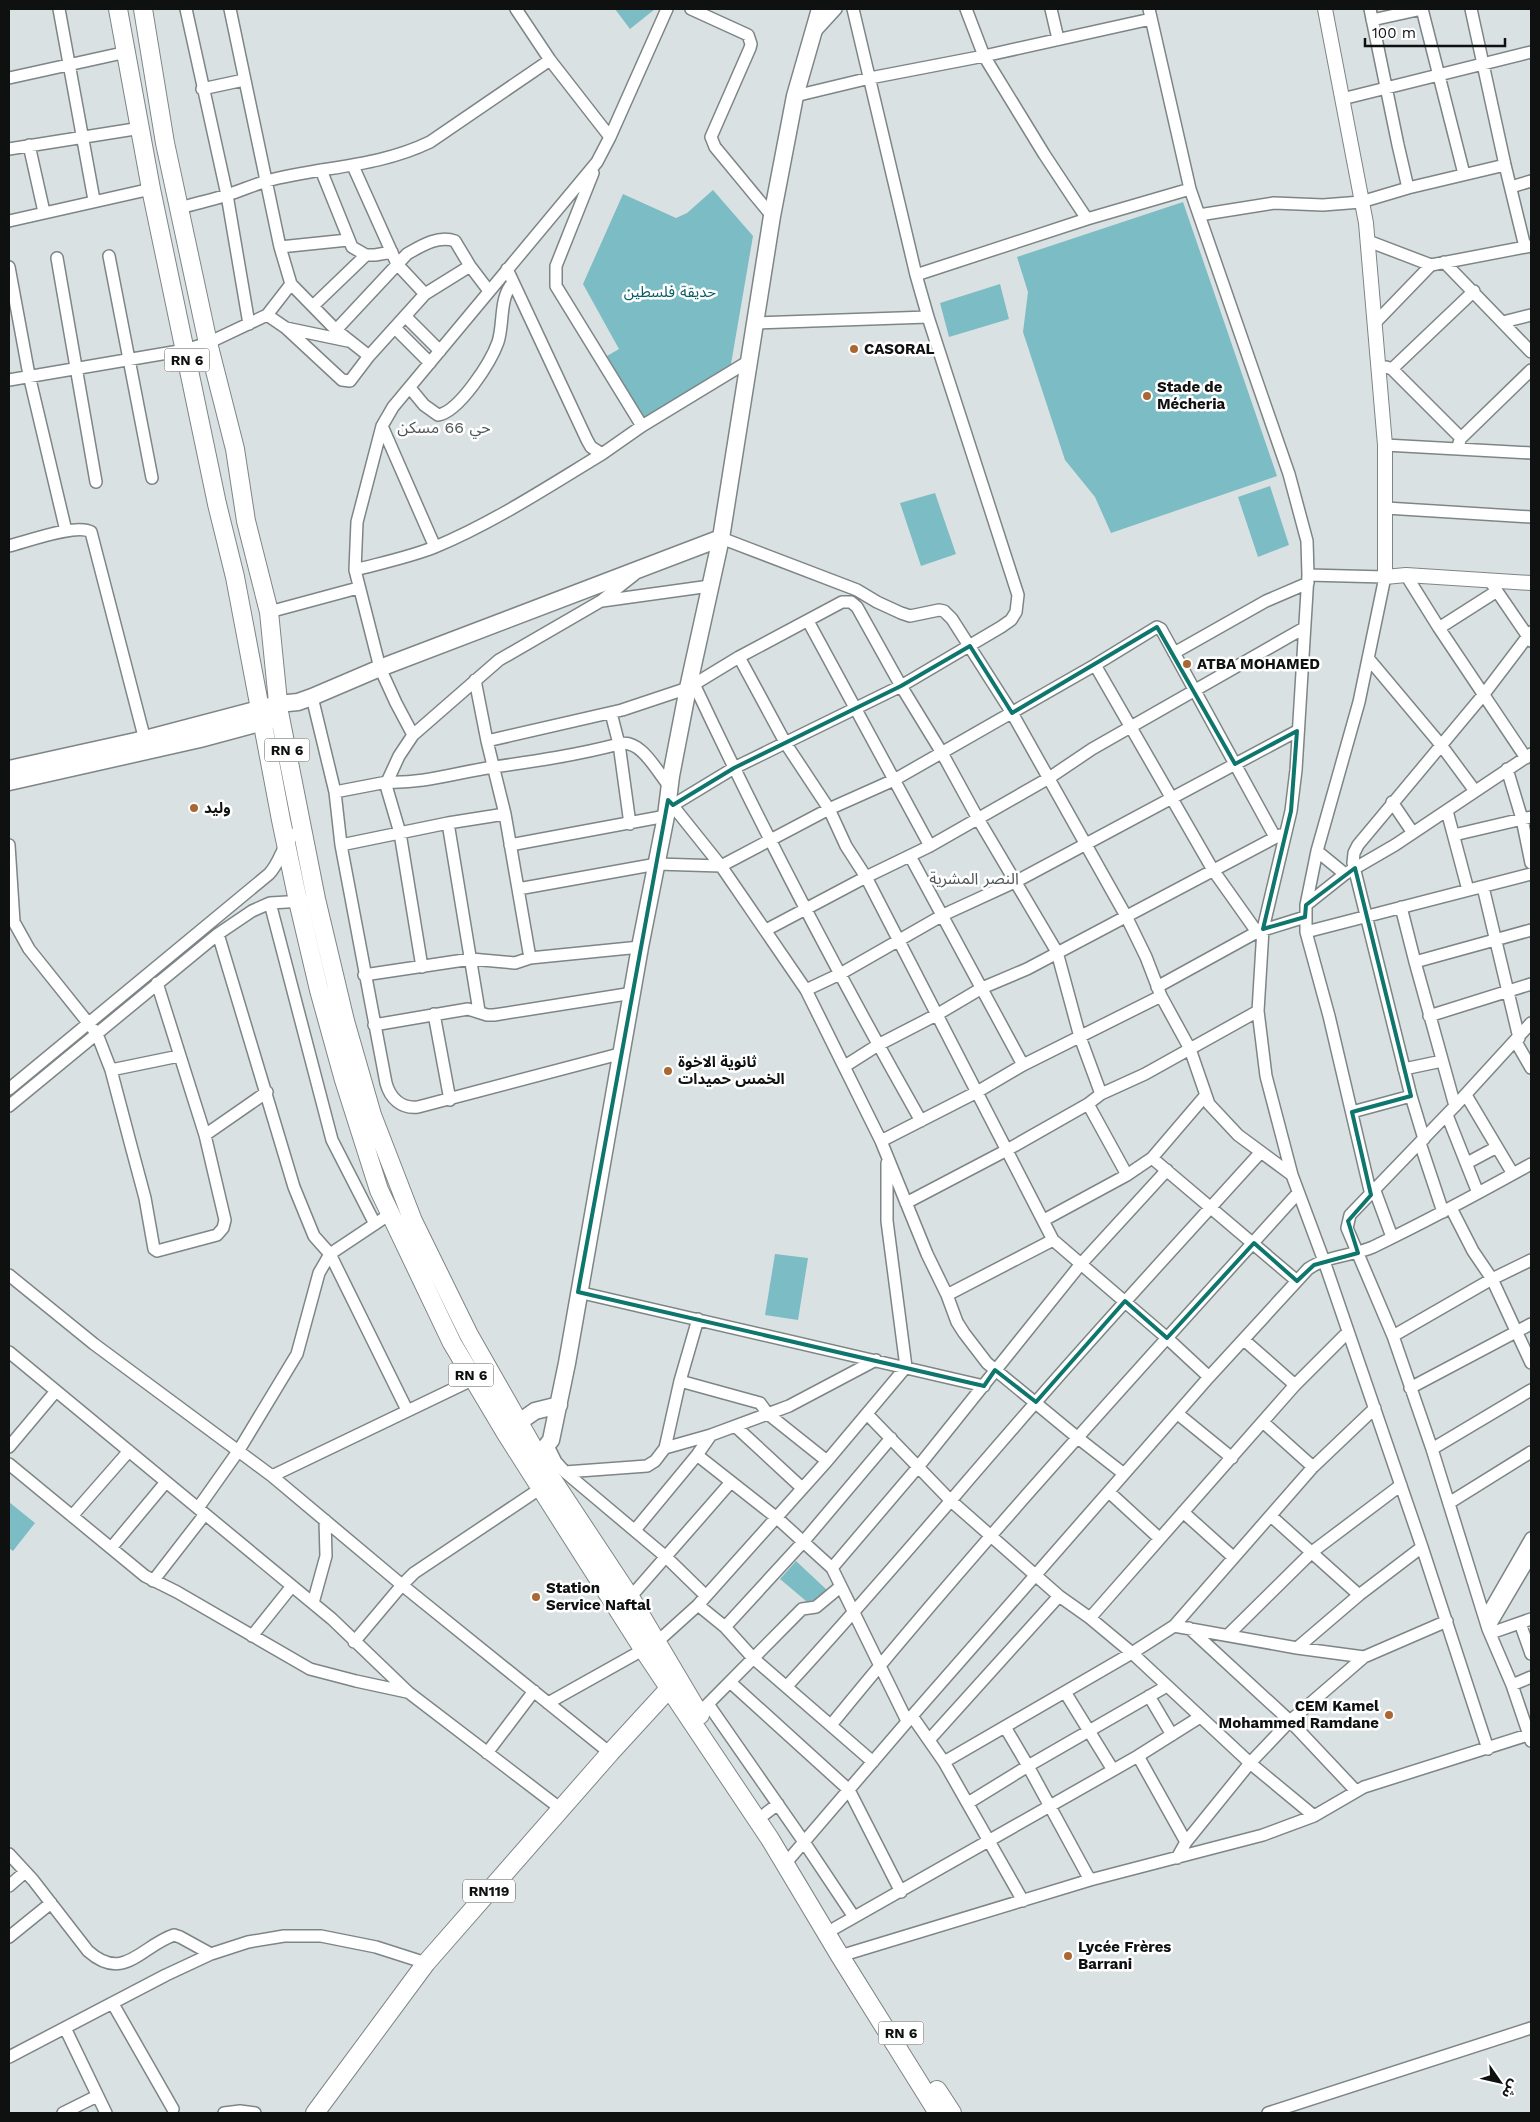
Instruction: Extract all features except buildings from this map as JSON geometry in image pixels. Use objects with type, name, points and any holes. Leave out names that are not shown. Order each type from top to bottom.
[{"type":"main road","name":"RN 6","points":[[118,9],[185,350],[217,504],[235,578],[298,901],[319,990],[344,1080],[376,1182],[452,1343],[505,1432],[538,1456],[541,1488],[624,1604]]},
{"type":"main road","name":"RN 6","points":[[143,9],[165,143],[208,343],[235,449],[246,521],[269,612],[279,710],[316,899],[345,1021],[372,1115],[389,1161],[413,1221],[446,1293],[468,1335],[624,1604],[770,1839],[788,1860],[835,1928],[845,1955],[952,2113]]},
{"type":"main road","points":[[538,1456],[559,1405],[623,1052],[640,947],[721,538],[772,216],[795,96],[820,9]]},
{"type":"main road","points":[[9,782],[279,710],[380,668],[721,538]]},
{"type":"main road","points":[[235,578],[260,572]]},
{"type":"main road","points":[[9,769],[146,745]]},
{"type":"main road","points":[[505,1432],[535,1411],[559,1405]]},
{"type":"main road","name":"RN 6","points":[[673,1684],[703,1709],[771,1809],[788,1860],[938,2113]]},
{"type":"main road","name":"RN119","points":[[314,2113],[426,1963],[673,1684]]},
{"type":"street","points":[[59,9],[94,200]]},
{"type":"street","points":[[186,9],[202,89],[227,195],[249,324]]},
{"type":"street","points":[[230,9],[280,247],[291,284],[314,305],[336,330],[369,356]]},
{"type":"street","points":[[516,9],[550,60],[610,137]]},
{"type":"street","points":[[642,426],[556,286],[556,266],[597,162],[667,9]]},
{"type":"street","points":[[691,9],[748,35],[751,44],[711,137],[715,147],[772,216]]},
{"type":"street","points":[[716,20],[721,9]]},
{"type":"street","points":[[814,33],[836,9]]},
{"type":"street","points":[[510,845],[630,824],[734,768],[901,686],[1011,620],[1018,605],[1018,595],[928,318],[916,275],[853,9]]},
{"type":"street","points":[[966,9],[984,56],[1044,154],[1087,218]]},
{"type":"street","points":[[1051,9],[1058,39]]},
{"type":"street","points":[[1325,9],[1368,241],[1385,446],[1386,577],[1340,772],[1318,851],[1305,917],[1306,932],[1373,1193],[1392,1237]]},
{"type":"street","points":[[1408,188],[1371,14],[1422,9],[1464,174]]},
{"type":"street","points":[[1375,323],[1430,266],[1528,246],[1505,165],[1471,9]]},
{"type":"street","points":[[795,96],[870,78],[984,56],[1058,39],[1150,14],[1190,189],[1289,474],[1307,541],[1308,579],[1295,778],[1291,812],[1260,931],[1258,1011],[1261,1050],[1266,1076],[1292,1175],[1375,1408],[1488,1749]]},
{"type":"street","points":[[9,78],[127,52]]},
{"type":"street","points":[[1342,98],[1531,52]]},
{"type":"street","points":[[179,208],[227,195],[267,181],[321,170],[353,166],[408,152],[430,142],[550,60]]},
{"type":"street","points":[[202,89],[244,80]]},
{"type":"street","points":[[9,149],[142,128]]},
{"type":"street","points":[[29,145],[44,212]]},
{"type":"street","points":[[413,735],[396,704],[380,668],[354,570],[357,522],[382,426],[393,406],[597,162]]},
{"type":"street","points":[[1199,214],[1274,203],[1323,205],[1362,202],[1408,188],[1505,165]]},
{"type":"street","points":[[353,166],[397,264],[425,294]]},
{"type":"street","points":[[321,170],[352,247],[366,255],[392,252]]},
{"type":"street","points":[[1511,187],[1531,181]]},
{"type":"street","points":[[9,221],[152,188]]},
{"type":"street","points":[[916,275],[1087,218],[1190,189]]},
{"type":"street","points":[[336,330],[397,264],[419,247],[446,238],[455,241],[470,266],[489,290]]},
{"type":"street","points":[[280,247],[348,240]]},
{"type":"street","points":[[1368,241],[1430,266]]},
{"type":"street","points":[[314,305],[366,255]]},
{"type":"street","points":[[109,256],[152,478]]},
{"type":"street","points":[[57,258],[96,482]]},
{"type":"street","points":[[1444,262],[1531,352]]},
{"type":"street","points":[[267,315],[286,328],[345,382],[350,381],[369,356],[425,294],[470,266]]},
{"type":"street","points":[[9,267],[29,376],[66,531]]},
{"type":"street","points":[[507,269],[587,440],[591,447],[602,454]]},
{"type":"street","points":[[410,388],[424,405],[438,415],[444,414],[457,405],[493,353],[500,332],[506,293],[513,283]]},
{"type":"street","points":[[9,380],[129,361],[185,350],[208,343],[267,315],[291,284]]},
{"type":"street","points":[[1392,369],[1474,291]]},
{"type":"street","points":[[406,316],[440,351]]},
{"type":"street","points":[[1503,322],[1531,316]]},
{"type":"street","points":[[755,323],[928,318]]},
{"type":"street","points":[[9,329],[21,327]]},
{"type":"street","points":[[286,328],[350,341]]},
{"type":"street","points":[[395,328],[430,363]]},
{"type":"street","points":[[354,570],[435,547],[457,538],[602,454],[642,426],[749,361]]},
{"type":"street","points":[[1379,363],[1392,369],[1461,438]]},
{"type":"street","points":[[1456,449],[1461,438],[1531,370]]},
{"type":"street","points":[[382,426],[435,547]]},
{"type":"street","points":[[1385,446],[1531,453]]},
{"type":"street","points":[[1386,508],[1531,517]]},
{"type":"street","points":[[9,546],[66,531],[88,530],[94,536],[146,745]]},
{"type":"street","points":[[721,538],[857,590],[877,602],[910,616],[939,610],[944,611],[970,646],[1012,713],[1126,916],[1146,956],[1159,992],[1190,1049],[1205,1096],[1213,1110],[1260,1153],[1292,1175]]},
{"type":"street","points":[[422,967],[400,833],[386,782],[399,756],[413,735],[499,660],[601,601],[643,568]]},
{"type":"street","points":[[1174,653],[1308,579],[1406,575],[1493,586],[1531,583]]},
{"type":"street","points":[[1306,905],[1350,871],[1448,811],[1507,769],[1529,756],[1439,628],[1406,575]]},
{"type":"street","points":[[601,601],[710,586]]},
{"type":"street","points":[[1439,628],[1493,586]]},
{"type":"street","points":[[1493,586],[1530,636],[1358,845],[1352,859],[1350,871],[1367,916],[1422,1141],[1448,1210],[1492,1279],[1531,1363]]},
{"type":"street","points":[[269,612],[358,588]]},
{"type":"street","points":[[487,741],[612,712],[691,686],[739,657],[842,602],[851,602],[857,607],[901,686],[1057,952],[1080,1037],[1101,1094]]},
{"type":"street","points":[[808,621],[930,846]]},
{"type":"street","points":[[518,889],[657,864],[721,866],[829,809],[894,780],[1096,665],[1157,627],[1161,629],[1275,837]]},
{"type":"street","points":[[766,930],[866,876],[930,846],[977,817],[1049,778],[1092,749],[1304,628]]},
{"type":"street","points":[[739,657],[786,744],[829,809],[846,846],[866,876],[1044,1220],[1052,1240],[1125,1301],[1209,1377]]},
{"type":"street","points":[[1368,658],[1441,744],[1475,791]]},
{"type":"street","points":[[1096,665],[1213,870],[1260,931]]},
{"type":"street","points":[[474,680],[505,814],[530,958]]},
{"type":"street","points":[[691,686],[805,910],[921,1121]]},
{"type":"street","points":[[305,699],[335,792],[340,845],[374,1025],[386,1083],[391,1097],[413,1108],[450,1100],[623,1052]]},
{"type":"street","points":[[612,712],[630,824]]},
{"type":"street","points":[[806,990],[840,974],[943,915],[1017,881],[1297,730]]},
{"type":"street","points":[[335,792],[386,782],[413,782],[494,767],[530,763],[618,744],[630,743],[639,749],[669,802],[721,866],[806,990],[881,1142],[906,1203],[948,1295],[957,1322],[964,1333],[982,1358],[1124,1474]]},
{"type":"street","points":[[1507,769],[1526,818],[1531,863]]},
{"type":"street","points":[[1392,802],[1413,833]]},
{"type":"street","points":[[1448,811],[1468,890]]},
{"type":"street","points":[[340,845],[448,823],[505,814]]},
{"type":"street","points":[[1454,835],[1526,818]]},
{"type":"street","points":[[448,823],[479,1011]]},
{"type":"street","points":[[9,1089],[268,874],[277,865],[292,834],[303,829]]},
{"type":"street","points":[[845,1066],[878,1045],[938,1014],[982,988],[1027,969],[1286,832]]},
{"type":"street","points":[[9,845],[14,922],[28,949],[96,1034],[111,1070],[140,1180],[155,1250],[217,1235],[224,1228],[224,1220],[206,1134],[157,984]]},
{"type":"street","points":[[1318,851],[1350,871]]},
{"type":"street","points":[[910,856],[1024,1065]]},
{"type":"street","points":[[1306,932],[1531,874]]},
{"type":"street","points":[[1482,887],[1522,1044],[1531,1068]]},
{"type":"street","points":[[9,1106],[218,934],[252,911],[270,903],[316,899]]},
{"type":"street","points":[[270,903],[332,1140],[375,1224]]},
{"type":"street","points":[[1401,907],[1414,962],[1442,1061],[1451,1110],[1478,1193]]},
{"type":"street","points":[[881,1142],[1080,1037],[1260,931],[1305,917]]},
{"type":"street","points":[[1414,962],[1531,930]]},
{"type":"street","points":[[218,934],[294,1187],[308,1223],[314,1236],[330,1254],[407,1410]]},
{"type":"street","points":[[364,975],[471,959],[515,963],[530,958],[640,947]]},
{"type":"street","points":[[1429,1016],[1531,984]]},
{"type":"street","points":[[374,1025],[468,1009],[487,1015],[494,1015],[633,993]]},
{"type":"street","points":[[906,1203],[1007,1150],[1088,1104],[1101,1094],[1190,1049],[1258,1011]]},
{"type":"street","points":[[434,1014],[450,1100]]},
{"type":"street","points":[[845,1955],[1090,1880],[1263,1835],[1314,1816],[1356,1790],[1530,1737],[1512,1685],[1488,1627],[1432,1449],[1393,1336],[1347,1228],[1350,1215],[1466,1095],[1522,1044],[1531,1023]]},
{"type":"street","points":[[111,1070],[179,1056]]},
{"type":"street","points":[[1404,1069],[1442,1061]]},
{"type":"street","points":[[206,1134],[266,1092]]},
{"type":"street","points":[[1466,1095],[1513,1174]]},
{"type":"street","points":[[1044,1220],[1127,1175],[1152,1158],[1205,1096]]},
{"type":"street","points":[[1352,1112],[1411,1096]]},
{"type":"street","points":[[1088,1104],[1127,1175]]},
{"type":"street","points":[[1467,1163],[1497,1148]]},
{"type":"street","points":[[787,1686],[853,1614],[950,1500],[1125,1301],[1260,1153]]},
{"type":"street","points":[[1152,1158],[1297,1281]]},
{"type":"street","points":[[548,1703],[650,1645],[698,1606],[827,1461],[906,1367],[887,1221],[887,1159]]},
{"type":"street","points":[[788,1860],[1209,1377],[1314,1265],[1358,1253],[1448,1210],[1531,1164]]},
{"type":"street","points":[[832,1568],[918,1467],[1080,1265],[1167,1170]]},
{"type":"street","points":[[831,1725],[880,1665],[1078,1438],[1298,1193]]},
{"type":"street","points":[[153,1581],[202,1511],[297,1354],[319,1273],[330,1254],[390,1214]]},
{"type":"street","points":[[948,1295],[1052,1240]]},
{"type":"street","points":[[1393,1336],[1492,1279],[1531,1260]]},
{"type":"street","points":[[9,1275],[94,1344],[272,1476],[402,1585],[610,1753]]},
{"type":"street","points":[[578,1292],[984,1386]]},
{"type":"street","points":[[565,1472],[647,1466],[656,1460],[665,1448],[680,1381],[698,1319]]},
{"type":"street","points":[[1410,1388],[1531,1324]]},
{"type":"street","points":[[1090,1618],[1296,1385],[1348,1332]]},
{"type":"street","points":[[1244,1340],[1296,1385]]},
{"type":"street","points":[[9,1352],[313,1603],[342,1628],[354,1642],[408,1692],[561,1809]]},
{"type":"street","points":[[665,1448],[711,1435],[789,1406],[876,1360]]},
{"type":"street","points":[[272,1476],[474,1379]]},
{"type":"street","points":[[680,1381],[756,1401],[764,1406],[768,1414],[827,1461]]},
{"type":"street","points":[[1432,1449],[1531,1390]]},
{"type":"street","points":[[9,1446],[56,1391]]},
{"type":"street","points":[[944,1762],[1132,1653],[1174,1626],[1313,1467],[1375,1408]]},
{"type":"street","points":[[867,1414],[950,1500],[1059,1596],[1090,1618],[1132,1653],[1250,1763],[1314,1816]]},
{"type":"street","points":[[1178,1414],[1232,1458]]},
{"type":"street","points":[[1264,1423],[1313,1467]]},
{"type":"street","points":[[735,1426],[802,1488]]},
{"type":"street","points":[[635,1530],[698,1455],[711,1435]]},
{"type":"street","points":[[725,1627],[804,1541],[891,1438]]},
{"type":"street","points":[[72,1516],[129,1451]]},
{"type":"street","points":[[1449,1503],[1531,1452]]},
{"type":"street","points":[[698,1455],[804,1541],[832,1568],[853,1614],[909,1719],[929,1740],[944,1762],[1023,1901]]},
{"type":"street","points":[[538,1456],[556,1462],[565,1472],[666,1557],[706,1596]]},
{"type":"street","points":[[9,1464],[153,1581],[177,1592],[310,1668],[356,1681],[408,1692]]},
{"type":"street","points":[[111,1548],[166,1482]]},
{"type":"street","points":[[624,1604],[731,1482]]},
{"type":"street","points":[[1228,1635],[1312,1552],[1401,1485]]},
{"type":"street","points":[[354,1642],[414,1573],[541,1488]]},
{"type":"street","points":[[1109,1492],[1159,1538]]},
{"type":"street","points":[[1183,1512],[1233,1557]]},
{"type":"street","points":[[1271,1516],[1359,1595]]},
{"type":"street","points":[[313,1603],[326,1556],[324,1520]]},
{"type":"street","points":[[1488,1627],[1531,1538]]},
{"type":"street","points":[[1297,1648],[1359,1595],[1422,1547]]},
{"type":"street","points":[[1488,1627],[1531,1556]]},
{"type":"street","points":[[252,1636],[292,1586]]},
{"type":"street","points":[[703,1709],[802,1609],[816,1607],[840,1586]]},
{"type":"street","points":[[929,1740],[1059,1596]]},
{"type":"street","points":[[698,1606],[725,1627],[753,1658],[873,1762]]},
{"type":"street","points":[[1177,1858],[1186,1842],[1250,1763],[1290,1721],[1364,1657],[1447,1621]]},
{"type":"street","points":[[1488,1627],[1526,1621],[1531,1654]]},
{"type":"street","points":[[1174,1626],[1297,1648],[1364,1657]]},
{"type":"street","points":[[1189,1628],[1290,1721],[1356,1790]]},
{"type":"street","points":[[1512,1685],[1531,1677]]},
{"type":"street","points":[[730,1682],[849,1790],[901,1892]]},
{"type":"street","points":[[968,1802],[1167,1686]]},
{"type":"street","points":[[488,1752],[534,1691]]},
{"type":"street","points":[[1065,1692],[1113,1770]]},
{"type":"street","points":[[1149,1696],[1172,1735]]},
{"type":"street","points":[[835,1928],[1138,1756],[1200,1717]]},
{"type":"street","points":[[1005,1727],[1090,1880]]},
{"type":"street","points":[[1138,1756],[1186,1842]]},
{"type":"street","points":[[771,1809],[804,1842],[854,1917]]},
{"type":"street","points":[[9,1854],[51,1903],[88,1951],[96,1958],[115,1964],[133,1960],[174,1935],[211,1954]]},
{"type":"street","points":[[9,1886],[25,1872]]},
{"type":"street","points":[[11,1931],[51,1903]]},
{"type":"street","points":[[9,2057],[114,2004],[166,1975],[211,1954],[248,1942],[284,1936],[322,1936],[376,1947],[426,1963]]},
{"type":"street","points":[[114,2004],[173,2109]]},
{"type":"street","points":[[65,2028],[106,2113]]},
{"type":"street","points":[[1268,2113],[1531,2028]]},
{"type":"street","points":[[63,2113],[97,2096]]},
{"type":"street","points":[[224,2113],[240,2111],[255,2113]]},
{"type":"highlighted area","points":[[1157,627],[1235,764],[1297,731],[1291,811],[1263,929],[1305,917],[1306,905],[1355,868],[1411,1096],[1352,1112],[1371,1195],[1348,1221],[1358,1253],[1314,1265],[1297,1281],[1254,1243],[1167,1338],[1125,1301],[1036,1402],[995,1370],[984,1386],[578,1292],[668,800],[673,805],[734,768],[901,686],[970,646],[1012,713]]},
{"type":"green space","points":[[615,9],[655,9],[630,29]]},
{"type":"green space","name":"حديقة فلسطين","points":[[713,190],[753,236],[731,364],[644,420],[607,356],[619,349],[583,284],[623,194],[676,218],[687,213]]},
{"type":"green space","name":"Stade de Mécheria","points":[[1183,202],[1277,476],[1111,533],[1095,497],[1065,460],[1023,332],[1028,292],[1017,257]]},
{"type":"green space","points":[[1000,284],[1009,319],[949,337],[940,303]]},
{"type":"green space","points":[[1270,486],[1289,545],[1258,557],[1238,497]]},
{"type":"green space","points":[[935,493],[956,554],[921,566],[900,503]]},
{"type":"green space","points":[[775,1254],[808,1258],[798,1320],[765,1315]]},
{"type":"green space","points":[[9,1502],[35,1523],[13,1551],[9,1548]]},
{"type":"green space","points":[[796,1561],[827,1590],[812,1606],[780,1579]]},
{"type":"place","name":"CASORAL","points":[[854,349]]},
{"type":"place","name":"Stade de Mécheria","points":[[1147,396]]},
{"type":"place","name":"ATBA MOHAMED","points":[[1187,664]]},
{"type":"place","name":"وليد","points":[[194,808]]},
{"type":"place","name":"ثانوية الاخوة الخمس حميدات","points":[[668,1071]]},
{"type":"place","name":"Station Service Naftal","points":[[536,1597]]},
{"type":"place","name":"CEM Kamel Mohammed Ramdane","points":[[1389,1715]]},
{"type":"place","name":"Lycée Frères Barrani","points":[[1068,1956]]},
{"type":"district","name":"حي 66 مسكن","points":[[444,427]]},
{"type":"district","name":"النصر المشرية","points":[[974,878]]}]
